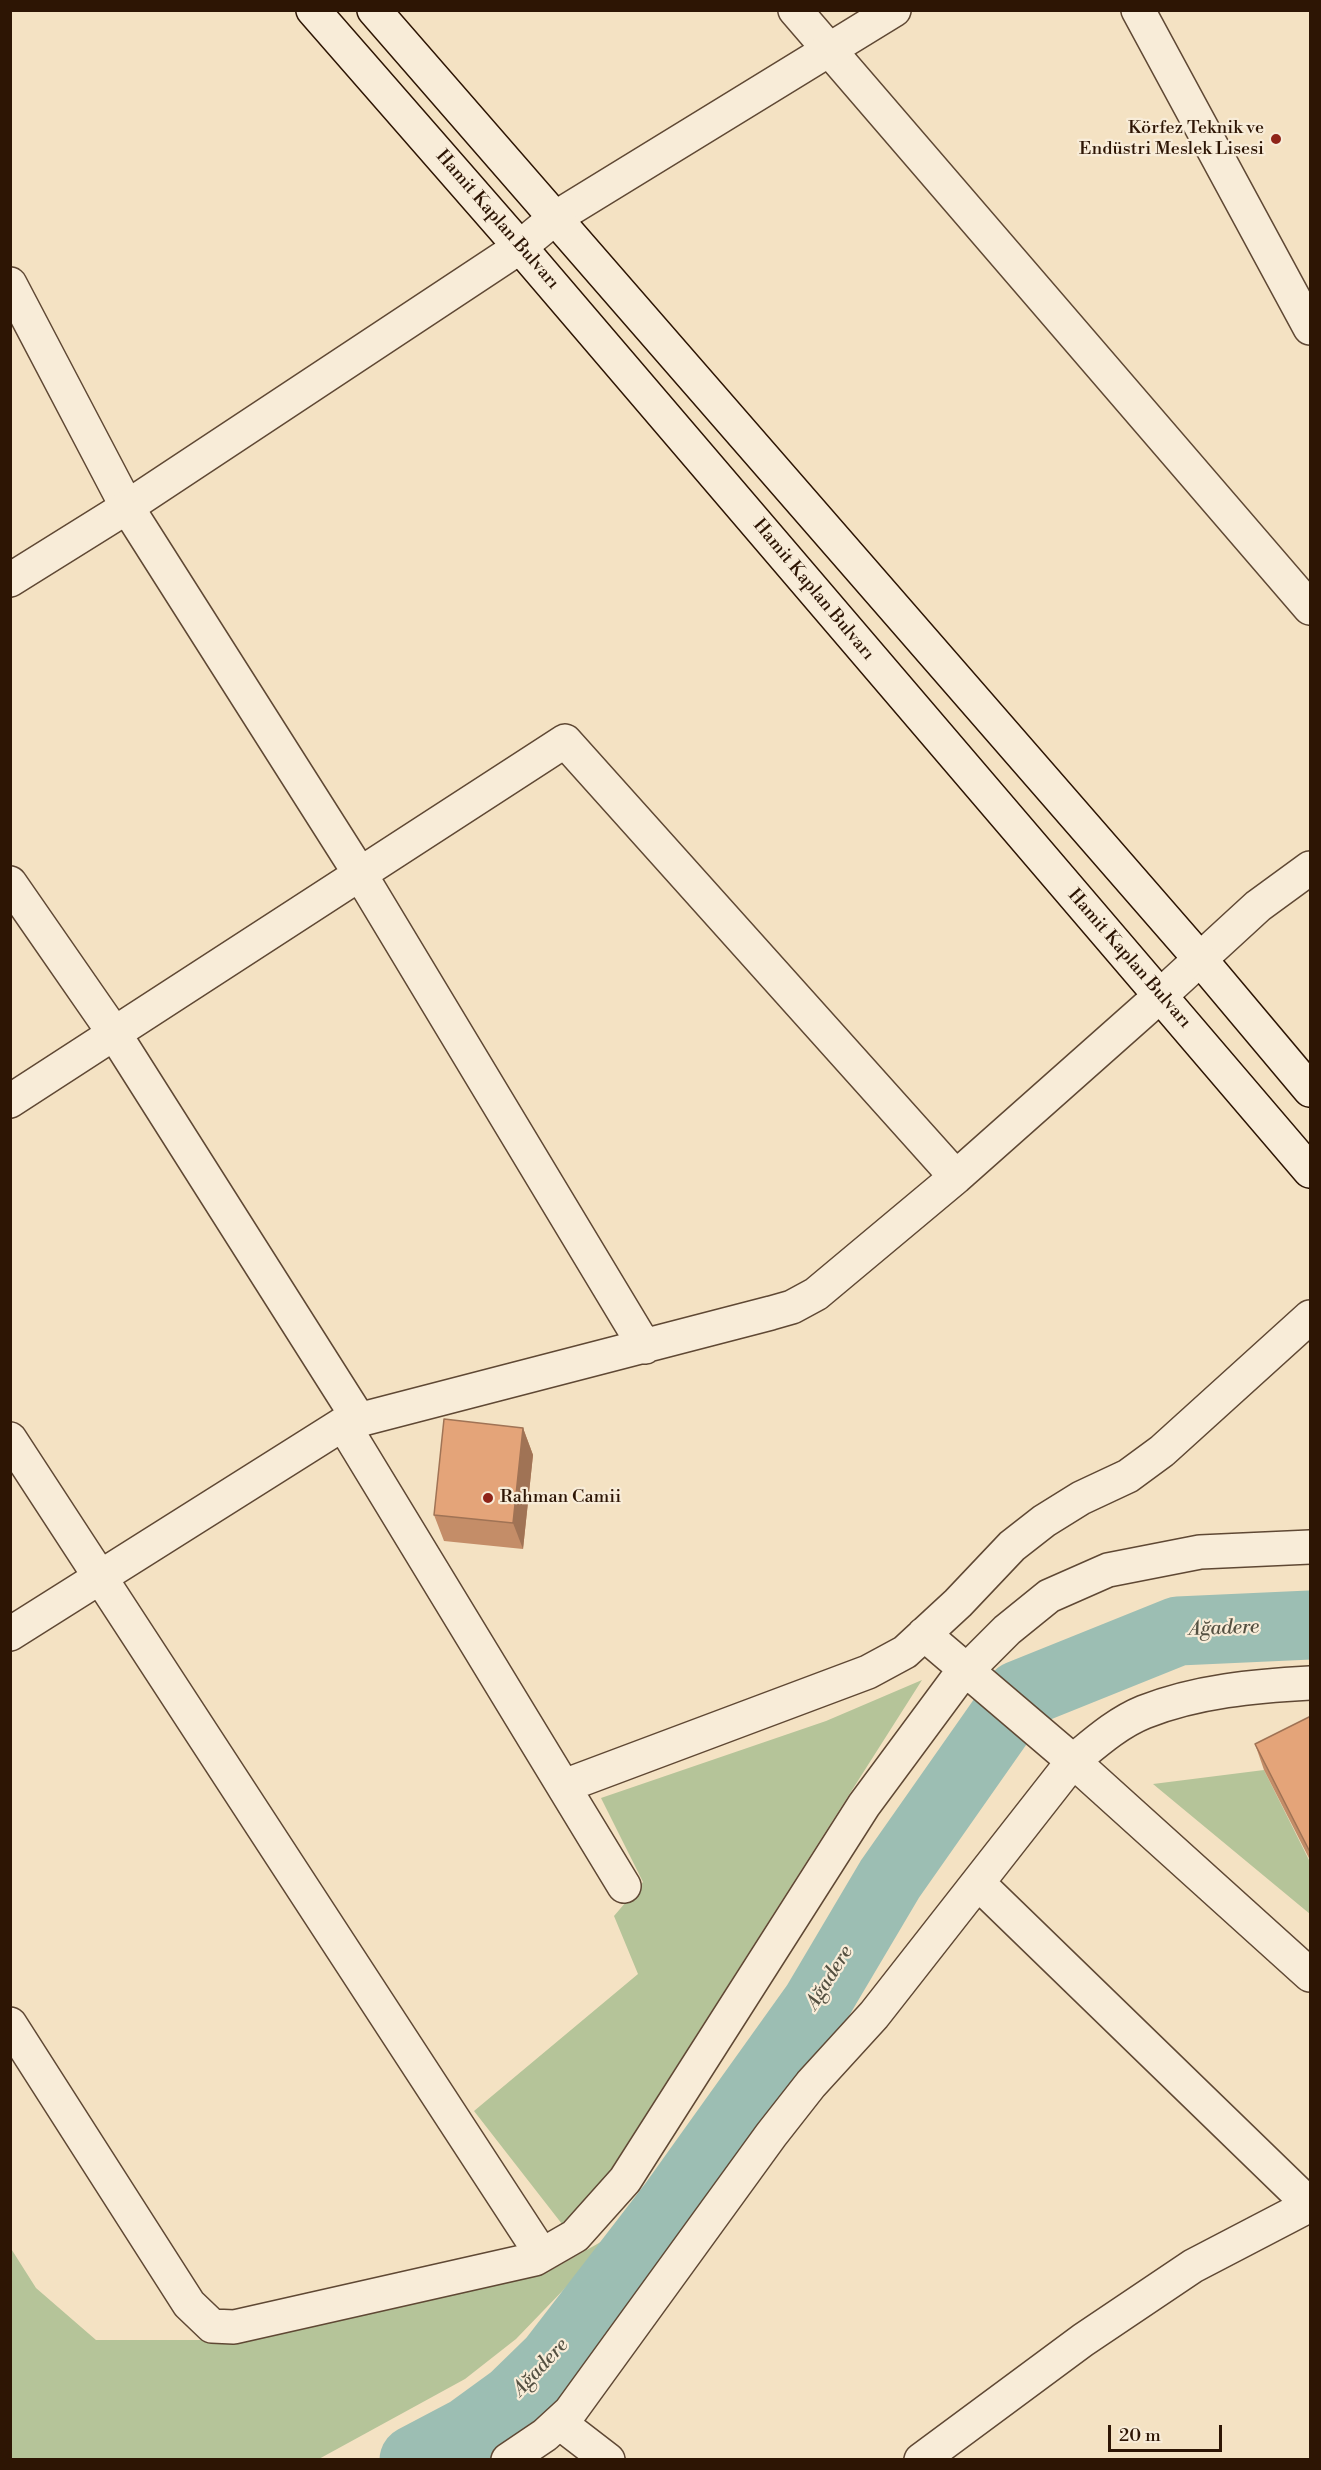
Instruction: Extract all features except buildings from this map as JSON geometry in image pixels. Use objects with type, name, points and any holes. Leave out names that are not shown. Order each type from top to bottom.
[{"type":"street","name":"Hamit Kaplan Bulvarı","points":[[313,10],[520,247],[1311,1171]]},
{"type":"street","points":[[374,10],[1200,959],[1311,1090]]},
{"type":"street","points":[[795,10],[1311,608]]},
{"type":"street","points":[[10,580],[127,507],[520,247],[555,218],[894,10]]},
{"type":"street","points":[[1138,10],[1311,328]]},
{"type":"street","points":[[10,284],[127,507],[360,874],[645,1347]]},
{"type":"street","points":[[10,1101],[565,741],[956,1177]]},
{"type":"street","points":[[10,1634],[351,1421],[771,1314],[792,1307],[816,1294],[956,1177],[1258,906],[1311,868]]},
{"type":"street","points":[[10,883],[114,1033],[351,1421],[624,1886]]},
{"type":"street","points":[[564,1786],[868,1672],[905,1652],[1020,1540],[1044,1521],[1081,1498],[1128,1476],[1162,1451],[1311,1317]]},
{"type":"street","points":[[10,1439],[542,2255]]},
{"type":"street","points":[[977,1679],[1007,1630],[1049,1596],[1108,1570],[1200,1552],[1311,1547]]},
{"type":"street","points":[[924,1634],[1073,1761],[1311,1975]]},
{"type":"street","points":[[10,2024],[189,2304],[212,2326],[234,2327],[535,2259],[575,2236],[625,2180],[864,1805],[955,1682],[977,1679]]},
{"type":"street","points":[[508,2460],[560,2423],[570,2412],[771,2135],[811,2084],[874,2015],[1073,1761],[1109,1731],[1143,1712],[1192,1697],[1254,1686],[1311,1683]]},
{"type":"street","points":[[921,2460],[1083,2340],[1193,2266],[1310,2205],[978,1883]]},
{"type":"street","points":[[560,2423],[608,2460]]},
{"type":"green space","points":[[922,1680],[606,2177],[562,2224],[474,2111],[638,1974],[614,1916],[643,1882],[601,1798],[826,1721]]},
{"type":"green space","points":[[1264,1770],[1310,1862],[1310,1914],[1153,1784]]},
{"type":"green space","points":[[606,2239],[571,2282],[516,2339],[465,2379],[317,2460],[11,2459],[10,2247],[36,2288],[96,2340],[210,2340],[546,2273]]},
{"type":"waterway","name":"Ağadere","points":[[414,2460],[469,2431],[513,2399],[552,2361],[673,2204],[816,2004],[890,1879],[1019,1695],[1178,1631],[1310,1625]]},
{"type":"place","name":"Körfez Teknik ve Endüstri Meslek Lisesi","points":[[1276,139]]},
{"type":"place","name":"Rahman Camii","points":[[488,1498]]}]
